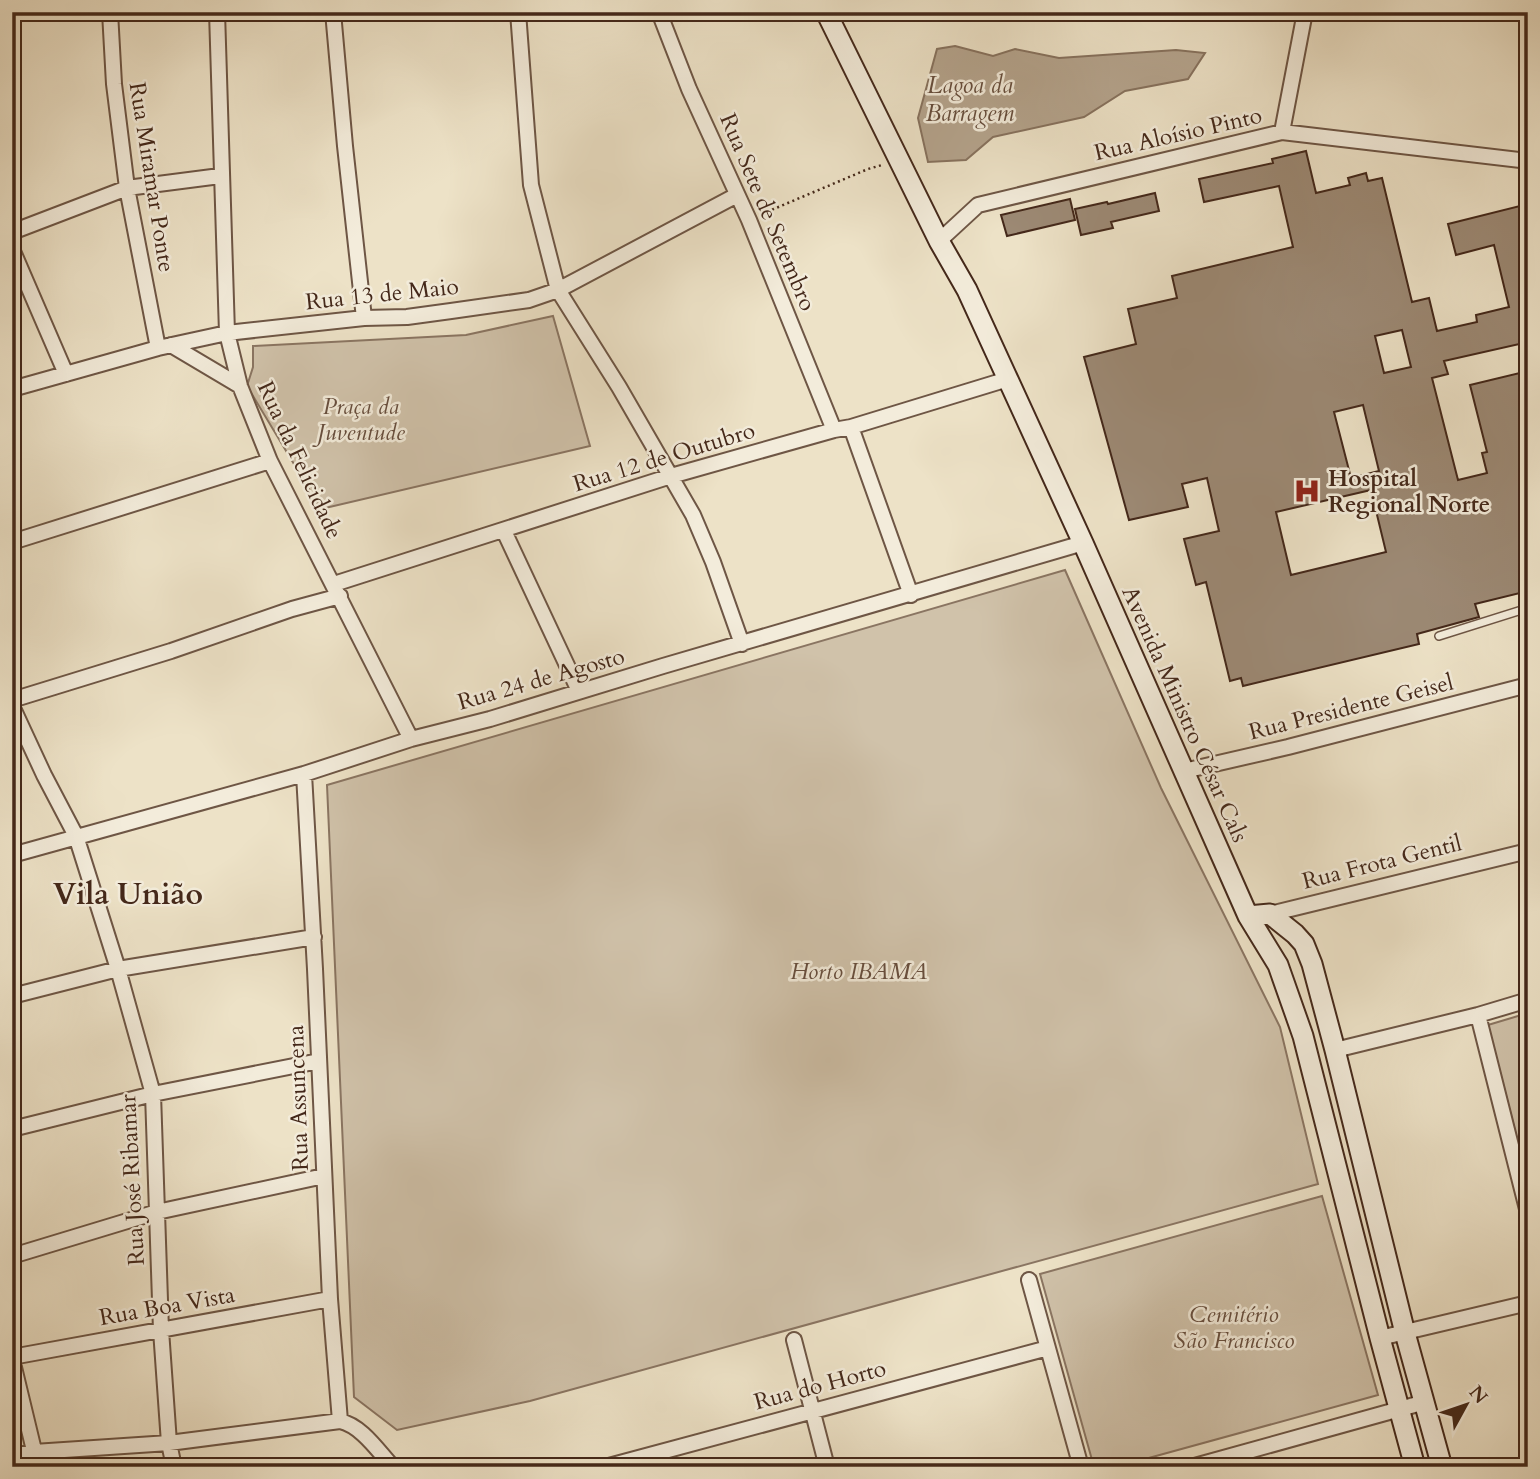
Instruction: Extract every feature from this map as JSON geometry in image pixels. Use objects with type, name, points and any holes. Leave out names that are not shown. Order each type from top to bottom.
[{"type":"main road","name":"Avenida Ministro César Cals","points":[[826,12],[939,241],[967,290],[1083,543],[1248,916],[1278,965],[1303,1036],[1415,1467]]},
{"type":"main road","name":"Rua Frota Gentil","points":[[1248,916],[1270,914]]},
{"type":"main road","points":[[1270,914],[1304,944],[1311,964],[1442,1467]]},
{"type":"street","name":"Rua Miramar Ponte","points":[[110,12],[114,84],[127,188],[164,346]]},
{"type":"street","name":"Rua da Felicidade","points":[[216,12],[227,333],[240,386],[270,461],[411,739]]},
{"type":"street","points":[[333,12],[364,318]]},
{"type":"street","points":[[518,12],[531,185],[558,290],[619,387],[693,516],[713,562],[742,644]]},
{"type":"street","name":"Rua Sete de Setembro","points":[[659,12],[689,89],[749,220],[834,430]]},
{"type":"street","points":[[1282,132],[1305,12]]},
{"type":"street","name":"Rua Aloísio Pinto","points":[[939,241],[978,205],[1282,132],[1528,161]]},
{"type":"street","points":[[12,232],[127,188],[220,176]]},
{"type":"street","name":"Rua 13 de Maio","points":[[12,389],[164,346],[227,333],[364,318],[407,317],[529,300],[558,290],[737,195]]},
{"type":"street","points":[[12,249],[66,374]]},
{"type":"street","points":[[164,346],[240,386]]},
{"type":"street","name":"Rua 12 de Outubro","points":[[12,699],[171,651],[504,531],[671,476],[851,427],[1008,379]]},
{"type":"street","points":[[851,427],[911,595]]},
{"type":"street","points":[[12,542],[270,461]]},
{"type":"street","points":[[504,531],[579,691]]},
{"type":"street","name":"Rua 24 de Agosto","points":[[12,855],[304,774],[411,739],[490,719],[1083,543]]},
{"type":"street","name":"Rua Presidente Geisel","points":[[1184,771],[1528,685]]},
{"type":"street","name":"Rua José Ribamar","points":[[12,706],[76,836],[118,969],[153,1094],[161,1330],[169,1443],[174,1467]]},
{"type":"street","name":"Rua Assuncena","points":[[304,774],[330,1299],[340,1421]]},
{"type":"street","name":"Rua Frota Gentil","points":[[1270,914],[1528,851]]},
{"type":"street","points":[[12,996],[118,969],[314,937]]},
{"type":"street","points":[[1335,1050],[1528,1000]]},
{"type":"street","points":[[1478,1014],[1528,1213]]},
{"type":"street","points":[[12,1129],[153,1094],[320,1061]]},
{"type":"street","points":[[12,1256],[157,1212],[324,1176]]},
{"type":"street","points":[[1030,1280],[1081,1467]]},
{"type":"street","name":"Rua Boa Vista","points":[[12,1358],[330,1299]]},
{"type":"street","points":[[1380,1338],[1528,1303]]},
{"type":"street","points":[[794,1340],[827,1467]]},
{"type":"street","name":"Rua do Horto","points":[[604,1467],[1048,1348]]},
{"type":"street","points":[[12,1358],[36,1459]]},
{"type":"street","points":[[1191,1467],[1424,1402]]},
{"type":"street","points":[[12,1455],[36,1459],[340,1421],[357,1428],[393,1467]]},
{"type":"lane","points":[[1439,636],[1528,608]]},
{"type":"path","points":[[749,220],[868,169]]},
{"type":"green space","name":"Praça da Juventude","points":[[553,316],[590,446],[321,509],[247,386],[253,367],[253,346],[466,335]]},
{"type":"green space","name":"Horto IBAMA","points":[[1065,570],[1161,788],[1280,1027],[1318,1184],[530,1401],[397,1430],[354,1397],[327,785]]},
{"type":"green space","points":[[1528,1013],[1528,1182],[1488,1025]]},
{"type":"green space","name":"Cemitério São Francisco","points":[[1322,1196],[1378,1395],[1116,1467],[1094,1467],[1040,1274]]},
{"type":"water","name":"Lagoa da Barragem","points":[[955,46],[993,56],[1015,49],[1059,58],[1176,50],[1205,53],[1188,79],[1125,91],[1084,117],[993,137],[966,160],[928,162],[918,118],[937,49]]},
{"type":"building","points":[[1306,151],[1316,193],[1350,185],[1348,178],[1366,173],[1368,181],[1382,178],[1412,302],[1429,298],[1437,331],[1477,322],[1476,315],[1509,307],[1494,245],[1456,255],[1448,224],[1528,204],[1528,342],[1444,361],[1448,374],[1432,378],[1458,480],[1487,473],[1482,453],[1487,452],[1470,385],[1528,371],[1528,591],[1475,604],[1479,617],[1417,634],[1419,644],[1243,686],[1241,678],[1230,681],[1206,582],[1196,585],[1184,539],[1219,531],[1207,478],[1182,484],[1188,507],[1129,520],[1084,357],[1136,344],[1128,309],[1177,298],[1172,276],[1293,247],[1279,186],[1204,202],[1199,179],[1273,163],[1272,159]],"holes":[[[1402,330],[1411,367],[1384,373],[1375,336]],[[1363,405],[1379,471],[1351,478],[1334,412]],[[1371,490],[1386,552],[1291,575],[1276,512]]]},
{"type":"building","points":[[1155,193],[1159,211],[1111,222],[1113,228],[1081,235],[1075,209]]},
{"type":"building","points":[[1070,199],[1075,220],[1007,236],[1001,215]]},
{"type":"place","name":"Hospital Regional Norte","points":[[1307,491]]},
{"type":"district","name":"Vila União","points":[[128,894]]}]
